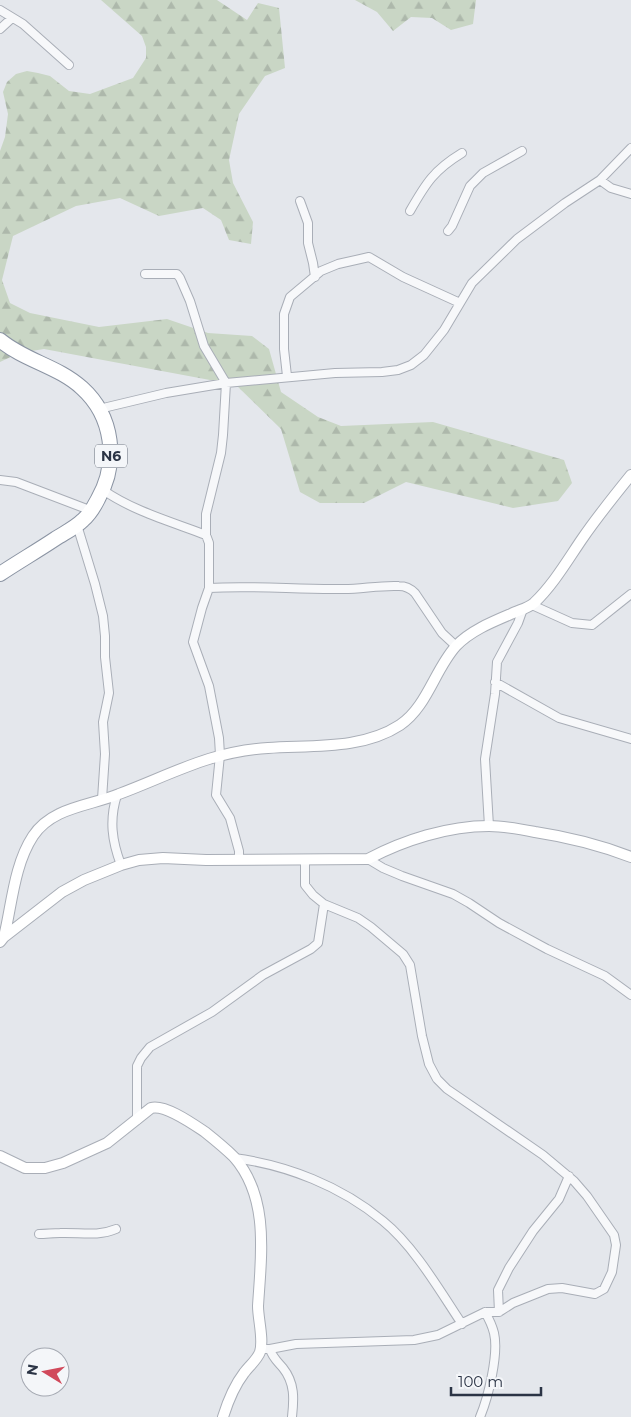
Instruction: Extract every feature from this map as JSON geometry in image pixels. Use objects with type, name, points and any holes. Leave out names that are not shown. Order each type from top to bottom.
[{"type":"highway","name":"N6","points":[[0,340],[19,353],[70,379],[92,398],[106,425],[111,450],[111,464],[103,490],[92,511],[77,525],[0,574]]},
{"type":"street","points":[[0,10],[23,24],[69,65]]},
{"type":"street","points":[[0,29],[12,18]]},
{"type":"street","points":[[99,409],[166,393],[226,383],[287,376],[382,372],[410,366],[424,355],[444,330],[472,283],[517,239],[564,203],[600,180],[631,148]]},
{"type":"street","points":[[448,231],[470,186],[483,173],[522,151]]},
{"type":"street","points":[[410,211],[430,178],[444,164],[462,153]]},
{"type":"street","points":[[600,180],[611,188],[631,194]]},
{"type":"street","points":[[300,201],[308,223],[308,243],[314,277]]},
{"type":"street","points":[[287,376],[284,348],[284,314],[290,297],[321,271],[338,264],[369,257],[403,277],[460,303]]},
{"type":"street","points":[[145,274],[177,274],[180,278],[190,301],[204,346],[226,383],[222,444],[206,514],[206,535],[209,543],[209,588],[193,642],[209,686],[220,755],[216,796],[230,818],[239,860]]},
{"type":"street","points":[[489,826],[485,759],[497,662],[508,639],[528,607],[562,570],[593,524],[631,475]]},
{"type":"street","points":[[0,480],[16,482],[92,511]]},
{"type":"street","points":[[103,490],[135,508],[206,535]]},
{"type":"street","points":[[77,525],[95,584],[103,616],[105,636],[109,693],[103,722],[105,754],[102,799]]},
{"type":"street","points":[[209,588],[347,589],[404,586],[410,588],[415,593],[442,633],[456,646]]},
{"type":"street","points":[[2,940],[18,871],[34,835],[47,821],[76,807],[117,795],[200,760],[240,750],[344,744],[388,732],[407,720],[417,708],[456,646],[478,630],[528,607],[572,623],[592,624],[631,594]]},
{"type":"street","points":[[495,682],[559,718],[631,739]]},
{"type":"street","points":[[117,795],[111,825],[114,844],[121,865]]},
{"type":"street","points":[[2,940],[62,892],[84,880],[139,860],[163,858],[206,860],[368,859],[385,850],[430,835],[450,830],[489,826],[516,828],[558,836],[606,847],[631,856]]},
{"type":"street","points":[[223,1417],[237,1382],[265,1349],[296,1344],[414,1340],[438,1335],[485,1312],[499,1312],[514,1303],[548,1289],[572,1289],[595,1294],[604,1289],[609,1281],[615,1256],[616,1245],[614,1235],[587,1196],[569,1176],[543,1155],[447,1089],[437,1079],[429,1064],[422,1036],[410,965],[403,954],[371,927],[358,918],[324,904],[313,895],[305,885],[305,859]]},
{"type":"street","points":[[368,859],[383,868],[453,894],[469,902],[499,923],[547,949],[605,976],[631,995]]},
{"type":"street","points":[[137,1120],[137,1066],[150,1047],[212,1012],[263,976],[311,949],[318,943],[324,904]]},
{"type":"street","points":[[0,1156],[25,1168],[46,1168],[71,1159],[107,1142],[151,1108],[161,1107],[201,1129],[234,1158],[252,1190],[260,1221],[261,1254],[258,1313],[265,1349],[284,1369],[293,1387],[292,1417]]},
{"type":"street","points":[[234,1158],[263,1162],[304,1176],[342,1194],[384,1221],[416,1258],[462,1324]]},
{"type":"street","points":[[499,1312],[498,1290],[508,1268],[533,1231],[559,1198],[569,1176]]},
{"type":"street","points":[[40,1234],[60,1232],[106,1233],[116,1229]]},
{"type":"street","points":[[480,1417],[488,1397],[495,1352],[495,1335],[491,1322],[485,1312]]},
{"type":"green space","points":[[101,0],[217,0],[247,20],[258,3],[279,8],[285,68],[265,76],[239,114],[229,160],[233,183],[253,222],[251,244],[229,240],[221,220],[203,208],[159,216],[120,198],[76,206],[13,236],[2,280],[10,303],[30,313],[99,327],[167,319],[208,333],[252,336],[269,349],[281,392],[318,417],[341,426],[433,422],[564,460],[572,483],[558,501],[513,508],[406,482],[364,503],[320,503],[300,492],[281,429],[233,382],[226,383],[44,349],[19,353],[0,362],[0,151],[5,137],[8,114],[3,92],[7,82],[16,74],[27,71],[50,76],[69,91],[90,94],[133,78],[146,58],[146,47],[142,36]]},
{"type":"green space","points":[[355,0],[476,0],[473,24],[451,30],[432,18],[411,17],[393,31],[377,12]]}]
